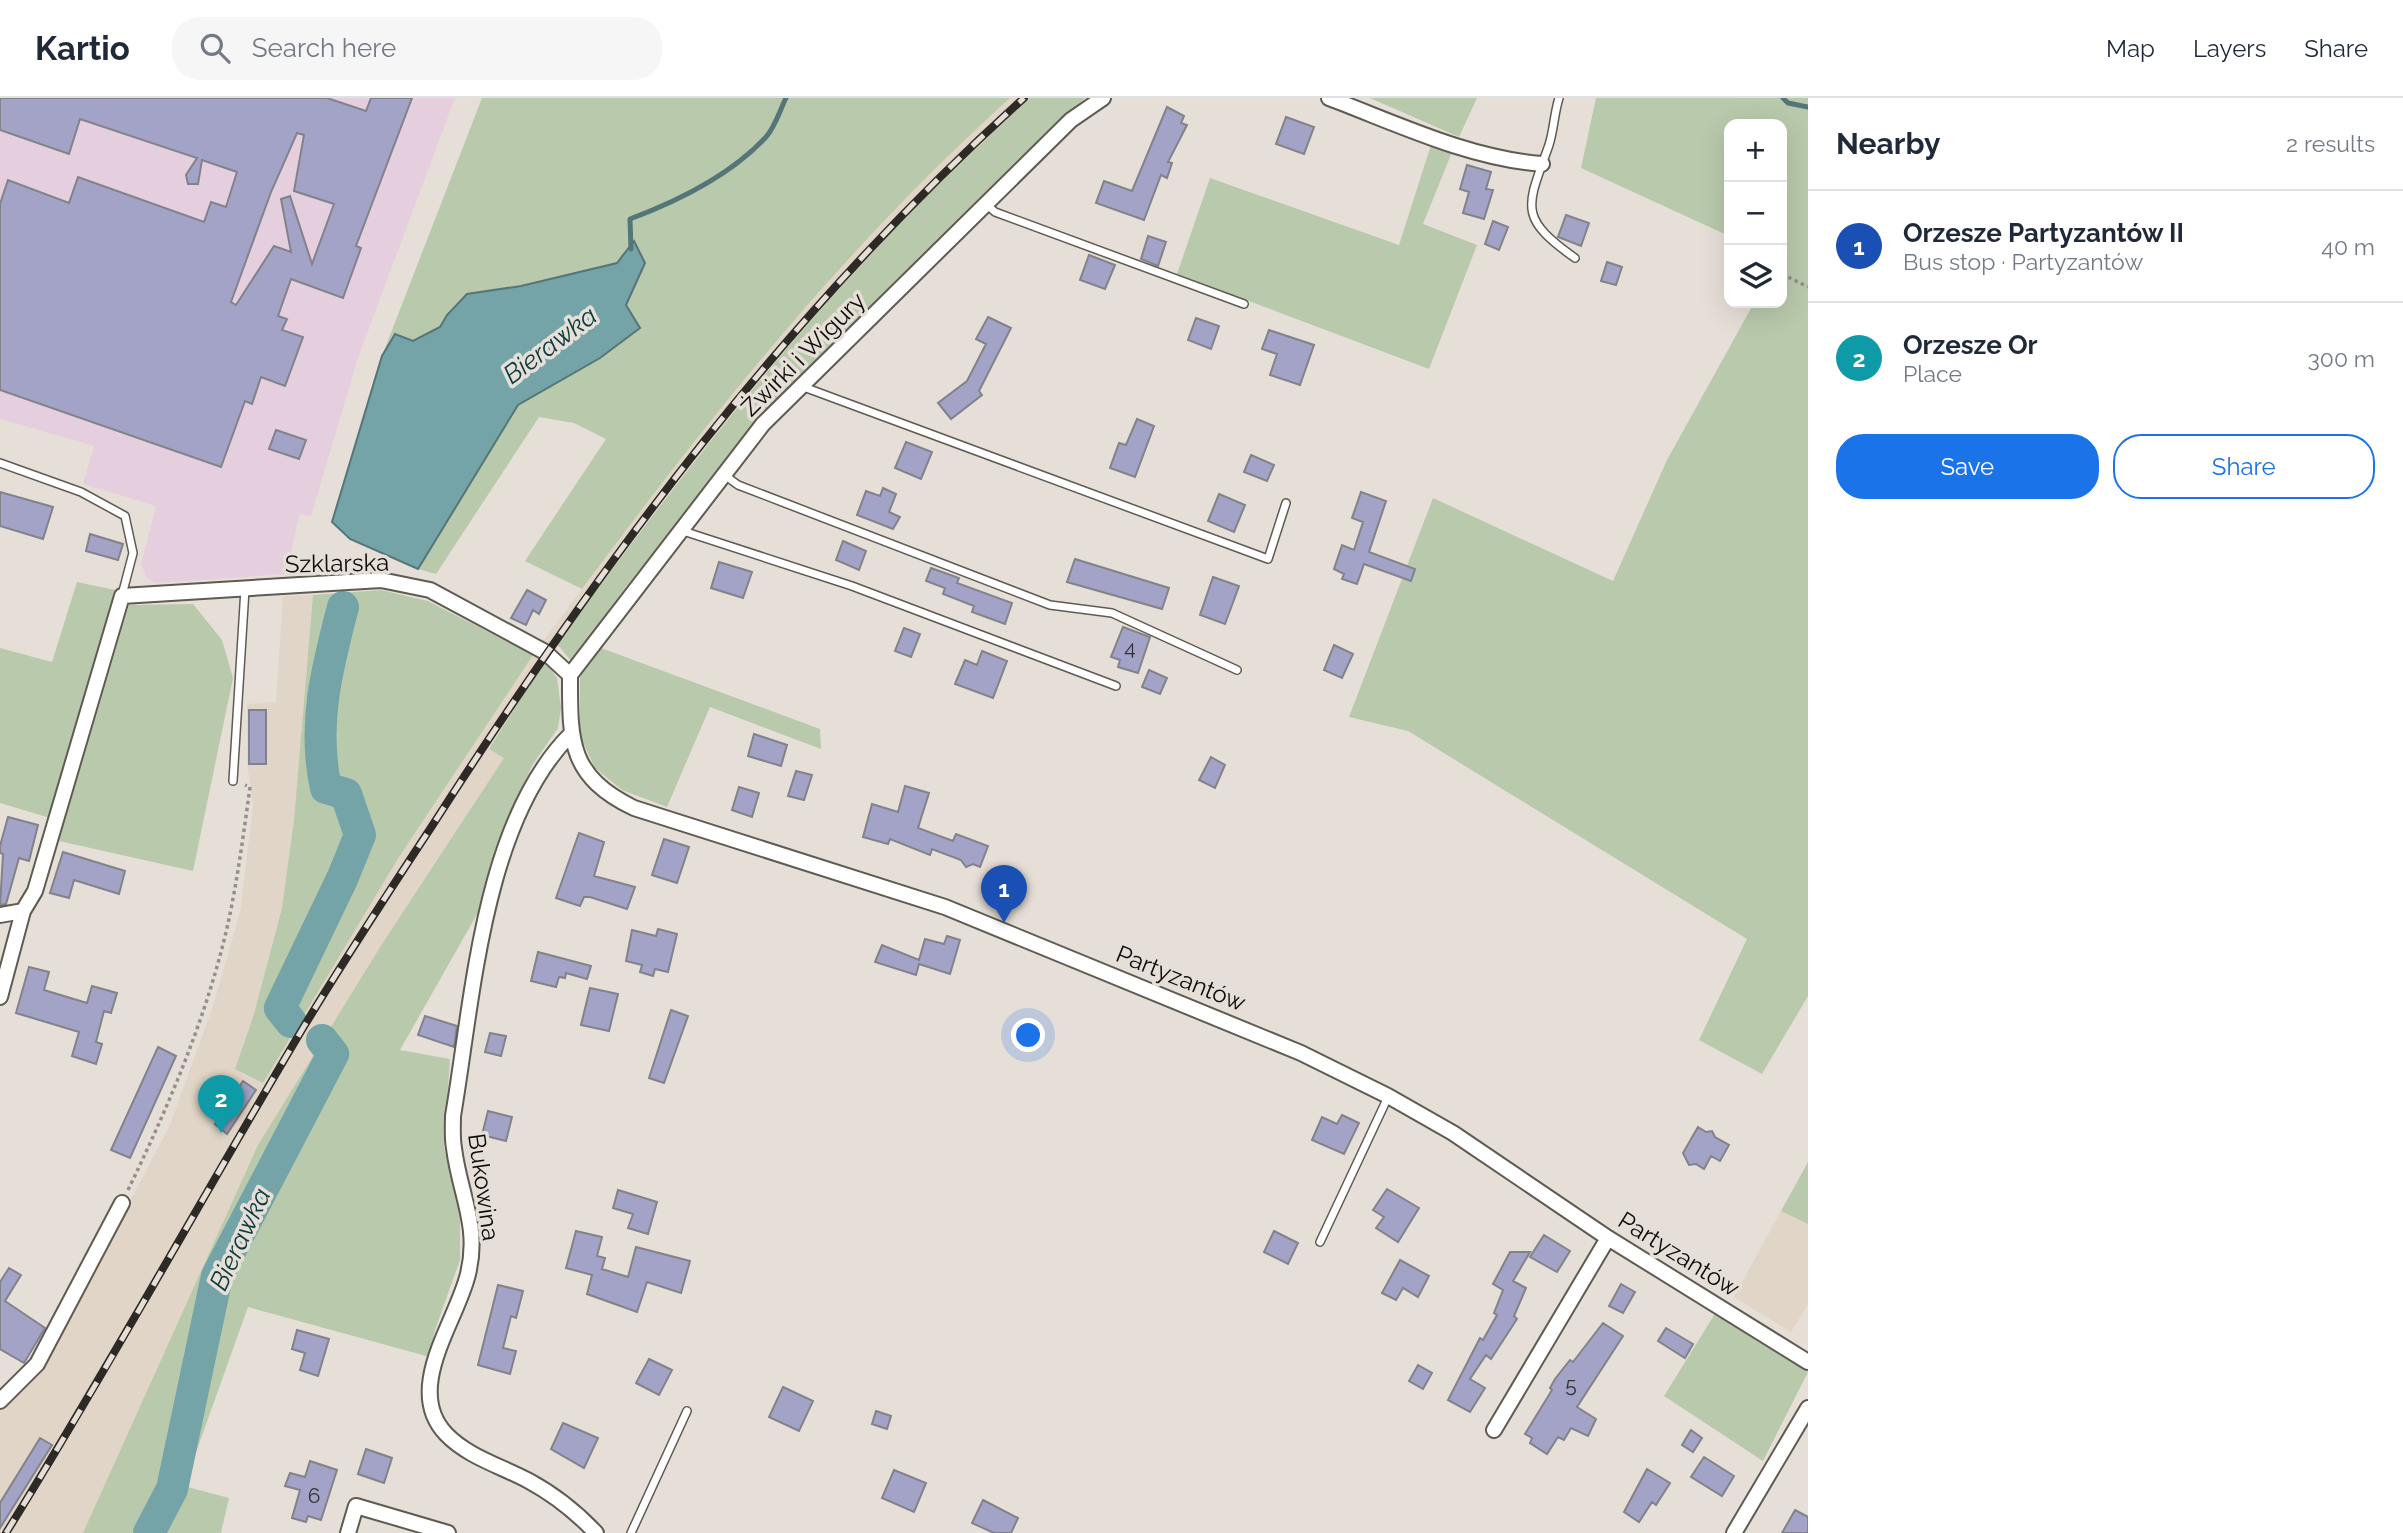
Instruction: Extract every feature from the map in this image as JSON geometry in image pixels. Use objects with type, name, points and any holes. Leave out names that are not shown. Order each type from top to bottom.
[{"type":"street","name":"Żwirki i Wigury","points":[[570,675],[763,424],[1071,120],[1103,98]]},
{"type":"street","points":[[1329,98],[1475,152],[1508,161],[1542,164]]},
{"type":"street","name":"Szklarska","points":[[122,596],[381,580],[430,590],[545,652],[570,675]]},
{"type":"street","points":[[0,997],[23,911],[35,891],[122,596]]},
{"type":"street","name":"Partyzantów","points":[[570,675],[570,735],[576,755],[587,772],[615,799],[634,808],[945,907],[1301,1052],[1453,1133],[1608,1238],[1808,1362]]},
{"type":"street","name":"Bukowina","points":[[570,735],[552,753],[515,820],[487,902],[453,1116],[454,1149],[470,1216],[472,1239],[469,1272],[433,1369],[429,1388],[435,1419],[446,1434],[478,1457],[564,1502],[596,1533]]},
{"type":"street","points":[[0,915],[23,911]]},
{"type":"street","points":[[0,1401],[37,1364],[122,1203]]},
{"type":"street","points":[[1494,1430],[1608,1238]]},
{"type":"street","points":[[1734,1533],[1808,1408]]},
{"type":"street","points":[[348,1533],[356,1506],[447,1533]]},
{"type":"lane","points":[[1559,98],[1554,129],[1531,194],[1531,210],[1536,226],[1546,237],[1575,258]]},
{"type":"lane","points":[[986,204],[996,212],[1244,304]]},
{"type":"lane","points":[[800,386],[1268,559],[1286,503]]},
{"type":"lane","points":[[0,463],[81,492],[125,516],[133,552],[122,596]]},
{"type":"lane","points":[[723,474],[738,485],[1051,605],[1112,613],[1237,670]]},
{"type":"lane","points":[[679,530],[852,586],[1116,686]]},
{"type":"lane","points":[[233,781],[245,589]]},
{"type":"lane","points":[[1320,1242],[1388,1096]]},
{"type":"lane","points":[[631,1533],[687,1410]]},
{"type":"path","points":[[1787,276],[1808,287]]},
{"type":"path","points":[[122,1203],[191,1048],[228,921],[250,787],[233,781]]},
{"type":"shaded area","points":[[0,98],[455,98],[358,358],[311,516],[299,514],[287,574],[156,583],[147,578],[141,564],[156,506],[83,484],[94,446],[0,419]]},
{"type":"shaded area","points":[[1010,98],[1030,98],[878,246],[755,386],[661,502],[545,660],[489,749],[504,758],[382,944],[258,1145],[109,1533],[0,1533],[0,1408],[45,1364],[169,1127],[213,1006],[240,912],[253,807],[247,761],[247,704],[276,702],[283,596],[313,595],[294,820],[282,908],[254,1014],[235,1069],[263,1083],[399,857],[533,655],[650,497],[741,380],[868,237],[960,143]]},
{"type":"shaded area","points":[[1781,1211],[1808,1224],[1808,1304],[1791,1332],[1734,1297]]},
{"type":"green space","points":[[482,98],[1010,98],[892,212],[837,272],[681,458],[582,589],[525,561],[606,439],[574,423],[539,417],[436,574],[418,569],[518,405],[600,358],[645,263],[633,242],[617,263],[502,290],[447,315],[440,327],[382,356]]},
{"type":"green space","points":[[1030,98],[1085,98],[769,409],[625,588],[572,662],[557,644],[672,490],[752,391],[896,228]]},
{"type":"green space","points":[[1370,98],[1477,98],[1459,137]]},
{"type":"green space","points":[[1596,98],[1808,98],[1808,996],[1762,1074],[1699,1040],[1747,939],[1408,731],[1349,717],[1433,498],[1613,581],[1667,460],[1751,308],[1787,308],[1787,119],[1724,119],[1724,234],[1581,168]]},
{"type":"green space","points":[[1431,145],[1452,152],[1423,224],[1477,245],[1429,369],[1177,274],[1210,178],[1399,245]]},
{"type":"green space","points":[[77,582],[115,590],[50,818],[0,803],[0,648],[52,662]]},
{"type":"green space","points":[[381,590],[428,601],[533,655],[399,857],[263,1083],[235,1069],[254,1014],[282,908],[294,820],[313,595]]},
{"type":"green space","points":[[193,604],[222,640],[233,678],[193,871],[59,841],[129,605]]},
{"type":"green space","points":[[601,648],[820,729],[821,749],[710,707],[667,807],[622,790],[595,768],[580,736],[580,677]]},
{"type":"green space","points":[[545,660],[557,678],[561,708],[558,728],[533,764],[504,825],[480,909],[400,1050],[450,1059],[444,1147],[460,1217],[460,1260],[435,1330],[430,1357],[248,1307],[184,1486],[229,1498],[221,1533],[83,1533],[258,1145],[382,944],[504,758],[489,749]]},
{"type":"green space","points":[[1808,1162],[1808,1224],[1781,1211]]},
{"type":"green space","points":[[1716,1312],[1808,1372],[1763,1461],[1664,1396]]},
{"type":"water","points":[[634,241],[645,263],[626,305],[640,328],[600,358],[518,405],[418,569],[350,539],[332,522],[382,356],[395,334],[413,341],[440,327],[447,315],[467,294],[521,286],[617,263]]},
{"type":"building","points":[[0,98],[327,98],[366,111],[371,98],[412,98],[356,246],[361,248],[343,298],[291,279],[278,316],[287,319],[282,330],[303,337],[285,386],[261,377],[252,404],[245,401],[221,467],[0,390],[0,204],[8,180],[69,203],[78,177],[204,222],[211,202],[226,207],[237,172],[202,160],[198,184],[188,184],[186,175],[197,158],[80,119],[69,154],[0,130]],"holes":[[[297,133],[304,135],[294,191],[334,204],[312,264],[290,196],[281,199],[291,252],[274,246],[236,305],[231,302],[271,192]]]},
{"type":"building","points":[[1167,107],[1184,116],[1181,123],[1187,125],[1168,162],[1172,163],[1167,178],[1161,175],[1144,220],[1096,203],[1104,181],[1132,191]]},
{"type":"building","points":[[1286,117],[1314,127],[1304,154],[1276,144]]},
{"type":"building","points":[[1467,165],[1491,172],[1486,189],[1493,190],[1484,219],[1463,213],[1469,192],[1460,189]]},
{"type":"building","points":[[1566,215],[1589,223],[1581,246],[1558,237]]},
{"type":"building","points":[[1493,221],[1508,227],[1499,250],[1485,244]]},
{"type":"building","points":[[1148,236],[1166,242],[1158,266],[1141,259]]},
{"type":"building","points":[[1089,255],[1115,265],[1105,289],[1080,280]]},
{"type":"building","points":[[1607,262],[1622,267],[1616,285],[1601,281]]},
{"type":"building","points":[[988,317],[1011,328],[979,391],[982,395],[951,419],[938,403],[967,381],[986,344],[976,339]]},
{"type":"building","points":[[1196,318],[1219,326],[1211,349],[1188,340]]},
{"type":"building","points":[[1269,330],[1314,345],[1300,385],[1270,375],[1277,354],[1262,349]]},
{"type":"building","points":[[1137,419],[1154,426],[1135,477],[1110,468],[1119,443],[1126,445]]},
{"type":"building","points":[[276,430],[306,440],[299,459],[269,449]]},
{"type":"building","points":[[906,442],[932,452],[921,479],[895,468]]},
{"type":"building","points":[[1251,455],[1274,465],[1267,481],[1244,472]]},
{"type":"building","points":[[883,488],[896,494],[889,512],[900,517],[893,529],[857,515],[866,491],[880,496]]},
{"type":"building","points":[[0,492],[53,507],[43,539],[0,526]]},
{"type":"building","points":[[1361,492],[1386,501],[1369,552],[1415,569],[1411,581],[1364,564],[1357,584],[1342,579],[1344,574],[1334,569],[1342,545],[1354,550],[1363,522],[1352,518]]},
{"type":"building","points":[[1219,494],[1245,505],[1234,532],[1208,521]]},
{"type":"building","points":[[90,534],[123,544],[118,560],[86,551]]},
{"type":"building","points":[[843,541],[866,551],[859,570],[836,560]]},
{"type":"building","points":[[1075,559],[1169,588],[1162,609],[1067,582]]},
{"type":"building","points":[[719,562],[752,572],[743,598],[711,588]]},
{"type":"building","points":[[931,568],[959,578],[957,583],[1012,603],[1005,624],[972,612],[974,606],[943,594],[945,588],[926,581]]},
{"type":"building","points":[[1213,577],[1239,586],[1225,624],[1200,615]]},
{"type":"building","points":[[527,590],[546,600],[539,614],[533,610],[526,625],[511,618]]},
{"type":"building","points":[[1123,627],[1150,637],[1138,673],[1118,667],[1120,660],[1111,657]]},
{"type":"building","points":[[904,628],[920,634],[911,657],[895,651]]},
{"type":"building","points":[[1334,645],[1353,654],[1342,678],[1324,670]]},
{"type":"building","points":[[982,651],[1007,661],[993,698],[955,684],[965,660],[977,665]]},
{"type":"building","points":[[1149,670],[1167,678],[1160,694],[1142,687]]},
{"type":"building","points":[[249,710],[266,710],[266,764],[249,764]]},
{"type":"building","points":[[754,734],[787,745],[781,766],[748,756]]},
{"type":"building","points":[[1211,757],[1225,765],[1215,788],[1199,780]]},
{"type":"building","points":[[796,771],[812,775],[804,800],[788,796]]},
{"type":"building","points":[[905,786],[929,793],[918,828],[953,841],[956,834],[988,846],[980,867],[973,864],[966,867],[961,860],[932,849],[930,855],[890,839],[888,844],[863,837],[872,804],[898,812]]},
{"type":"building","points":[[739,787],[759,793],[752,817],[732,810]]},
{"type":"building","points":[[8,817],[38,825],[29,861],[19,858],[6,904],[0,905],[3,854],[0,853],[0,846]]},
{"type":"building","points":[[579,833],[604,842],[594,876],[635,887],[627,909],[590,897],[584,897],[580,906],[556,898]]},
{"type":"building","points":[[664,839],[689,847],[677,883],[652,875]]},
{"type":"building","points":[[63,852],[125,871],[119,894],[74,880],[69,898],[50,893]]},
{"type":"building","points":[[658,929],[677,934],[668,972],[655,969],[653,976],[640,972],[642,965],[626,961],[632,930],[656,936]]},
{"type":"building","points":[[947,936],[960,940],[950,974],[919,964],[916,975],[875,962],[882,945],[919,960],[925,939],[944,944]]},
{"type":"building","points":[[538,952],[591,966],[587,979],[566,973],[565,978],[559,977],[556,987],[531,981]]},
{"type":"building","points":[[29,967],[49,972],[44,990],[87,1003],[92,986],[117,993],[111,1013],[104,1011],[96,1042],[102,1044],[96,1064],[72,1056],[79,1032],[16,1013]]},
{"type":"building","points":[[590,988],[618,994],[609,1031],[581,1025]]},
{"type":"building","points":[[671,1010],[688,1016],[664,1083],[649,1078]]},
{"type":"building","points":[[425,1016],[457,1026],[454,1047],[418,1035]]},
{"type":"building","points":[[490,1033],[506,1036],[501,1056],[485,1052]]},
{"type":"building","points":[[158,1047],[176,1056],[130,1158],[111,1150]]},
{"type":"building","points":[[243,1081],[256,1090],[227,1134],[215,1124]]},
{"type":"building","points":[[488,1111],[512,1117],[506,1141],[482,1135]]},
{"type":"building","points":[[1342,1115],[1359,1123],[1344,1154],[1312,1140],[1322,1117],[1337,1124]]},
{"type":"building","points":[[1698,1127],[1706,1132],[1712,1131],[1715,1137],[1729,1145],[1720,1161],[1711,1156],[1704,1169],[1696,1164],[1689,1165],[1683,1153]]},
{"type":"building","points":[[1387,1189],[1419,1208],[1398,1242],[1376,1228],[1384,1217],[1373,1210]]},
{"type":"building","points":[[618,1190],[657,1202],[648,1234],[628,1228],[633,1214],[613,1208]]},
{"type":"building","points":[[576,1231],[602,1237],[597,1256],[605,1258],[602,1269],[628,1277],[636,1247],[690,1261],[681,1293],[647,1282],[637,1312],[587,1294],[592,1275],[566,1268]]},
{"type":"building","points":[[1274,1231],[1298,1243],[1288,1264],[1264,1252]]},
{"type":"building","points":[[1544,1235],[1570,1251],[1557,1272],[1530,1257]]},
{"type":"building","points":[[1510,1252],[1530,1252],[1513,1281],[1526,1288],[1514,1316],[1517,1319],[1491,1359],[1486,1355],[1470,1379],[1485,1388],[1470,1412],[1448,1400],[1480,1338],[1483,1340],[1497,1315],[1494,1313],[1503,1290],[1493,1284]]},
{"type":"building","points":[[1400,1260],[1429,1276],[1418,1297],[1403,1288],[1396,1300],[1382,1293]]},
{"type":"building","points":[[9,1268],[21,1275],[5,1301],[45,1328],[24,1363],[0,1349],[0,1282]]},
{"type":"building","points":[[1621,1284],[1635,1292],[1623,1313],[1609,1306]]},
{"type":"building","points":[[498,1285],[523,1291],[516,1318],[511,1316],[503,1348],[516,1351],[510,1374],[478,1365]]},
{"type":"building","points":[[1603,1323],[1623,1336],[1577,1407],[1596,1419],[1588,1436],[1571,1428],[1564,1440],[1558,1437],[1547,1454],[1530,1443],[1532,1438],[1525,1434],[1552,1390],[1550,1388],[1555,1379],[1570,1360],[1573,1362]]},
{"type":"building","points":[[1666,1328],[1693,1344],[1685,1358],[1658,1341]]},
{"type":"building","points":[[297,1330],[329,1339],[318,1376],[300,1370],[305,1353],[292,1349]]},
{"type":"building","points":[[649,1359],[672,1370],[659,1395],[636,1383]]},
{"type":"building","points":[[1418,1365],[1432,1373],[1423,1389],[1409,1381]]},
{"type":"building","points":[[783,1387],[813,1401],[799,1431],[769,1417]]},
{"type":"building","points":[[876,1411],[891,1416],[887,1429],[872,1424]]},
{"type":"building","points":[[563,1423],[598,1438],[584,1468],[551,1449]]},
{"type":"building","points":[[1691,1430],[1702,1438],[1693,1452],[1682,1445]]},
{"type":"building","points":[[40,1438],[52,1445],[0,1528],[0,1503]]},
{"type":"building","points":[[366,1449],[392,1458],[384,1483],[358,1474]]},
{"type":"building","points":[[1704,1457],[1734,1476],[1722,1496],[1691,1477]]},
{"type":"building","points":[[310,1461],[337,1470],[321,1520],[308,1516],[306,1522],[292,1518],[300,1490],[285,1486],[290,1473],[305,1477]]},
{"type":"building","points":[[1647,1469],[1670,1483],[1656,1505],[1652,1502],[1639,1522],[1624,1512]]},
{"type":"building","points":[[894,1470],[926,1483],[914,1512],[882,1498]]},
{"type":"building","points":[[983,1500],[1018,1518],[1011,1533],[994,1533],[972,1523]]},
{"type":"building","points":[[1795,1510],[1808,1517],[1808,1533],[1782,1533]]},
{"type":"waterway","name":"Bierawka","points":[[631,249],[630,219],[685,195],[736,164],[769,133],[786,98]]},
{"type":"waterway","name":"Bierawka","points":[[1783,98],[1788,103],[1808,107]]},
{"type":"waterway","name":"Bierawka","points":[[291,1022],[280,1008],[342,879],[360,835],[346,794],[326,788],[320,742],[323,697],[343,607]]},
{"type":"waterway","name":"Bierawka","points":[[149,1533],[172,1489],[217,1276],[333,1054],[322,1040]]},
{"type":"railway","points":[[6,1533],[319,1003],[383,901],[564,629],[632,534],[778,352],[856,264],[938,180],[1024,98]]},
{"type":"place","name":"Orzesze Partyzantów II","points":[[1004,923]]},
{"type":"place","name":"Orzesze Or","points":[[221,1133]]}]
